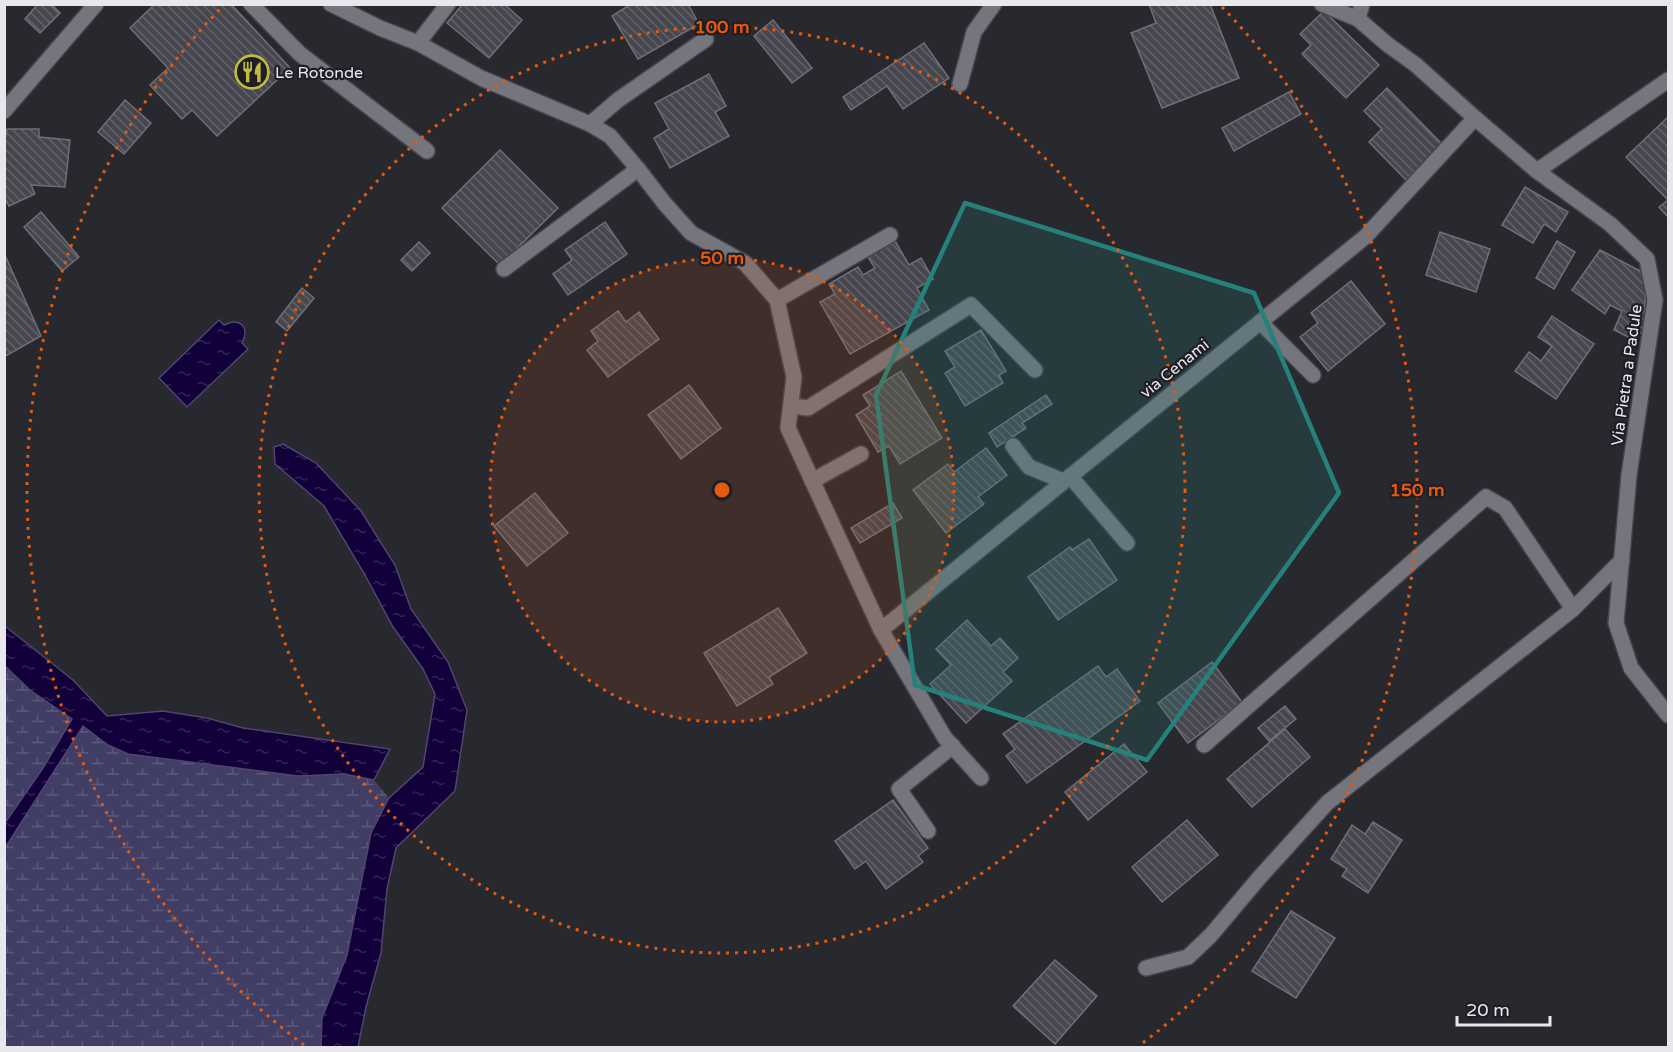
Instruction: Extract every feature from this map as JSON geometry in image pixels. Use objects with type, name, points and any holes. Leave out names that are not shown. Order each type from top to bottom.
[{"type":"street","points":[[4,111],[96,4]]},
{"type":"street","points":[[251,4],[300,54],[427,151]]},
{"type":"street","points":[[418,43],[448,4]]},
{"type":"street","points":[[960,84],[974,32],[994,4]]},
{"type":"street","name":"Via Pietra a Padule","points":[[1322,4],[1360,12],[1388,44],[1416,65],[1538,171],[1610,224],[1647,259],[1655,300],[1629,475],[1616,623],[1631,668],[1668,715]]},
{"type":"street","points":[[339,6],[380,28],[418,43],[481,78],[590,124],[610,136],[691,233],[745,263],[777,300],[794,377],[788,428],[881,630],[945,738],[981,778]]},
{"type":"street","points":[[590,124],[618,100],[706,39]]},
{"type":"street","points":[[1538,171],[1668,80]]},
{"type":"street","name":"via Cenami","points":[[881,630],[1365,237],[1475,118]]},
{"type":"street","points":[[504,269],[638,169]]},
{"type":"street","points":[[777,300],[890,236]]},
{"type":"street","points":[[792,406],[808,408],[971,305],[1035,370]]},
{"type":"street","points":[[1260,322],[1313,375]]},
{"type":"street","points":[[1013,446],[1029,467],[1066,479],[1127,543]]},
{"type":"street","points":[[812,481],[861,454]]},
{"type":"street","points":[[1204,745],[1486,497],[1505,508],[1573,609]]},
{"type":"street","points":[[1146,968],[1188,957],[1211,935],[1327,803],[1573,609],[1622,560]]},
{"type":"street","points":[[928,831],[899,789],[953,746]]},
{"type":"highlighted area","points":[[965,203],[1254,293],[1339,493],[1147,760],[915,685],[876,395]]},
{"type":"green space","points":[[5,666],[30,690],[72,719],[43,768],[5,823]]},
{"type":"green space","points":[[83,726],[108,745],[128,754],[298,776],[344,774],[374,780],[389,798],[371,833],[347,955],[322,1018],[321,1047],[5,1047],[4,848]]},
{"type":"water","points":[[219,320],[224,325],[235,322],[242,325],[245,332],[242,343],[248,349],[187,407],[159,378]]},
{"type":"water","points":[[283,444],[316,463],[361,511],[395,565],[411,609],[448,662],[467,710],[455,791],[396,848],[387,889],[381,953],[358,1047],[321,1047],[322,1018],[347,955],[371,833],[389,798],[423,767],[435,694],[423,669],[393,627],[324,506],[275,464],[274,447]]},
{"type":"water","points":[[5,626],[73,680],[107,716],[163,711],[207,718],[243,728],[390,749],[374,780],[344,774],[298,776],[128,754],[108,745],[83,726],[5,848],[5,823],[43,768],[72,719],[30,690],[5,666]]},
{"type":"building","points":[[38,4],[51,4],[60,13],[40,33],[25,19]]},
{"type":"building","points":[[155,4],[231,4],[290,68],[217,136],[192,110],[182,119],[150,85],[168,68],[130,28]]},
{"type":"building","points":[[463,4],[504,4],[522,20],[489,58],[447,23]]},
{"type":"building","points":[[631,4],[688,4],[699,24],[638,59],[612,16]]},
{"type":"building","points":[[1149,4],[1210,4],[1239,78],[1162,108],[1131,33],[1156,23]]},
{"type":"building","points":[[1324,11],[1379,65],[1346,98],[1302,54],[1311,45],[1300,34]]},
{"type":"building","points":[[773,20],[812,68],[792,83],[754,36]]},
{"type":"building","points":[[924,43],[949,78],[903,109],[887,86],[851,110],[843,97]]},
{"type":"building","points":[[709,74],[726,106],[715,112],[729,136],[670,168],[654,138],[669,129],[655,103]]},
{"type":"building","points":[[1387,88],[1443,145],[1406,180],[1369,142],[1382,129],[1364,111]]},
{"type":"building","points":[[1289,92],[1301,114],[1234,151],[1222,128]]},
{"type":"building","points":[[125,100],[151,123],[124,154],[98,132]]},
{"type":"building","points":[[1668,117],[1668,200],[1626,157]]},
{"type":"building","points":[[7,129],[39,129],[39,137],[70,140],[65,187],[31,185],[35,194],[9,206],[4,197],[4,145]]},
{"type":"building","points":[[500,150],[558,208],[500,265],[442,208]]},
{"type":"building","points":[[1525,187],[1568,212],[1556,232],[1544,224],[1533,243],[1502,225]]},
{"type":"building","points":[[1668,200],[1668,217],[1659,207]]},
{"type":"building","points":[[41,212],[79,257],[62,271],[24,227]]},
{"type":"building","points":[[605,222],[627,254],[568,295],[553,274],[572,260],[565,250]]},
{"type":"building","points":[[1440,232],[1490,249],[1476,292],[1426,275]]},
{"type":"building","points":[[895,241],[909,265],[921,258],[933,279],[917,288],[929,310],[850,354],[820,302],[835,294],[829,284],[858,267],[863,275],[875,268],[868,257]]},
{"type":"building","points":[[1557,241],[1575,252],[1554,289],[1536,278]]},
{"type":"building","points":[[419,242],[430,253],[412,271],[401,260]]},
{"type":"building","points":[[1600,250],[1646,274],[1644,334],[1630,330],[1628,337],[1614,330],[1622,311],[1610,305],[1605,314],[1572,290]]},
{"type":"building","points":[[4,253],[41,336],[4,357]]},
{"type":"building","points":[[1351,281],[1385,324],[1328,371],[1300,337],[1318,323],[1311,313]]},
{"type":"building","points":[[302,288],[314,298],[287,331],[276,322]]},
{"type":"building","points":[[618,311],[626,322],[639,312],[659,339],[608,377],[587,350],[598,341],[591,331]]},
{"type":"building","points":[[1552,316],[1594,344],[1556,399],[1515,371],[1529,352],[1541,361],[1552,346],[1538,337]]},
{"type":"building","points":[[981,330],[1006,371],[999,375],[1003,383],[965,406],[945,373],[955,367],[945,351]]},
{"type":"building","points":[[901,371],[942,438],[900,464],[889,446],[878,452],[856,415],[870,406],[863,395]]},
{"type":"building","points":[[689,385],[721,428],[681,459],[648,415]]},
{"type":"building","points":[[1046,395],[1052,404],[1022,423],[1026,428],[997,447],[989,433]]},
{"type":"building","points":[[986,448],[1007,475],[978,497],[984,504],[946,533],[913,490],[948,464],[954,472]]},
{"type":"building","points":[[535,493],[568,533],[527,566],[494,526]]},
{"type":"building","points":[[893,503],[902,518],[860,543],[851,528]]},
{"type":"building","points":[[1089,539],[1117,580],[1058,620],[1028,577],[1070,547],[1072,550]]},
{"type":"building","points":[[778,608],[807,653],[769,677],[773,684],[737,706],[704,653]]},
{"type":"building","points":[[967,620],[991,646],[1000,638],[1018,658],[1003,672],[1012,681],[966,723],[930,684],[951,665],[936,649]]},
{"type":"building","points":[[1212,662],[1242,702],[1188,743],[1158,703]]},
{"type":"building","points":[[1098,666],[1106,677],[1117,669],[1140,701],[1027,783],[1006,756],[1015,749],[1003,734]]},
{"type":"building","points":[[1285,706],[1296,719],[1269,741],[1258,728]]},
{"type":"building","points":[[1285,729],[1310,757],[1252,807],[1227,779]]},
{"type":"building","points":[[1124,744],[1147,772],[1088,820],[1065,792]]},
{"type":"building","points":[[893,800],[928,848],[918,856],[923,862],[886,889],[866,861],[855,869],[835,841]]},
{"type":"building","points":[[1187,820],[1218,855],[1162,902],[1132,867]]},
{"type":"building","points":[[1373,822],[1402,840],[1368,893],[1342,876],[1347,869],[1331,859],[1352,825],[1365,834]]},
{"type":"building","points":[[1291,911],[1335,938],[1296,998],[1252,971]]},
{"type":"building","points":[[1055,960],[1097,996],[1055,1044],[1013,1006]]},
{"type":"place","name":"Le Rotonde","points":[[252,72]]}]
